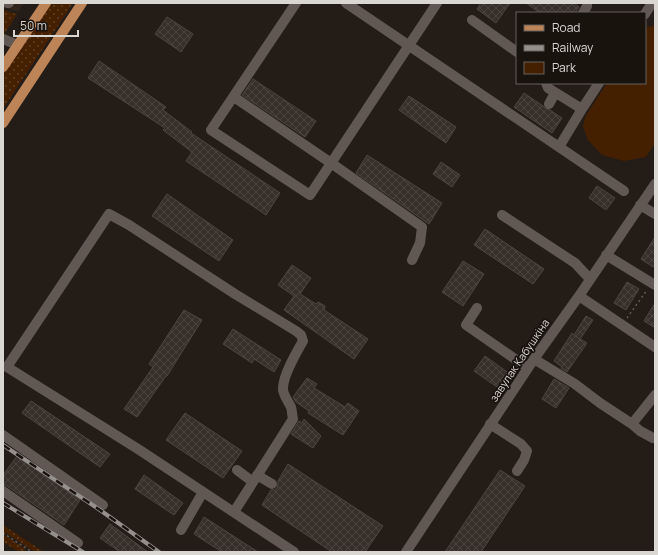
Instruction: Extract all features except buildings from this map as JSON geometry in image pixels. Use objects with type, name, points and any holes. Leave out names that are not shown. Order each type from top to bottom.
[{"type":"main road","points":[[3,67],[46,3]]},
{"type":"main road","points":[[3,123],[82,3]]},
{"type":"street","points":[[296,3],[211,130],[310,195],[437,3]]},
{"type":"street","points":[[346,3],[624,191]]},
{"type":"street","points":[[646,12],[652,3]]},
{"type":"street","points":[[472,20],[516,51]]},
{"type":"street","points":[[3,39],[18,44]]},
{"type":"street","points":[[546,84],[548,88],[555,93],[582,109]]},
{"type":"street","points":[[559,147],[598,84]]},
{"type":"street","points":[[549,104],[555,93]]},
{"type":"street","points":[[234,97],[422,227],[420,243],[412,260]]},
{"type":"street","name":"завулак Кабушкіна","points":[[406,552],[531,363],[579,296],[655,184]]},
{"type":"street","points":[[640,206],[655,214]]},
{"type":"street","points":[[234,512],[293,419],[292,408],[283,389],[288,369],[303,341],[301,336],[296,331],[235,294],[129,225],[109,214],[6,367],[204,492],[234,512],[294,552]]},
{"type":"street","points":[[502,215],[574,263],[590,279]]},
{"type":"street","points":[[606,255],[654,284]]},
{"type":"street","points":[[579,296],[622,325],[654,344]]},
{"type":"street","points":[[477,308],[466,326],[531,363],[575,384],[640,431],[655,438]]},
{"type":"street","points":[[632,424],[655,396]]},
{"type":"street","points":[[490,424],[521,444],[527,451],[524,460],[517,471]]},
{"type":"street","points":[[3,435],[103,505]]},
{"type":"street","points":[[238,470],[272,484]]},
{"type":"street","points":[[3,490],[78,543]]},
{"type":"street","points":[[181,530],[204,492]]},
{"type":"path","points":[[622,325],[654,284]]},
{"type":"path","points":[[3,533],[32,552]]},
{"type":"shaded area","points":[[3,3],[24,3],[18,12],[3,7]]},
{"type":"green space","points":[[50,3],[73,3],[3,109],[3,74]]},
{"type":"green space","points":[[3,10],[17,14],[3,36]]},
{"type":"green space","points":[[655,25],[655,143],[646,157],[624,161],[602,155],[588,140],[583,127],[585,117],[606,84],[646,84],[646,28]]},
{"type":"green space","points":[[3,525],[44,552],[35,552],[3,531]]},
{"type":"green space","points":[[3,534],[24,548],[24,552],[19,552],[3,542]]},
{"type":"railway","points":[[3,445],[100,510],[159,552]]},
{"type":"railway","points":[[3,503],[83,552]]}]
